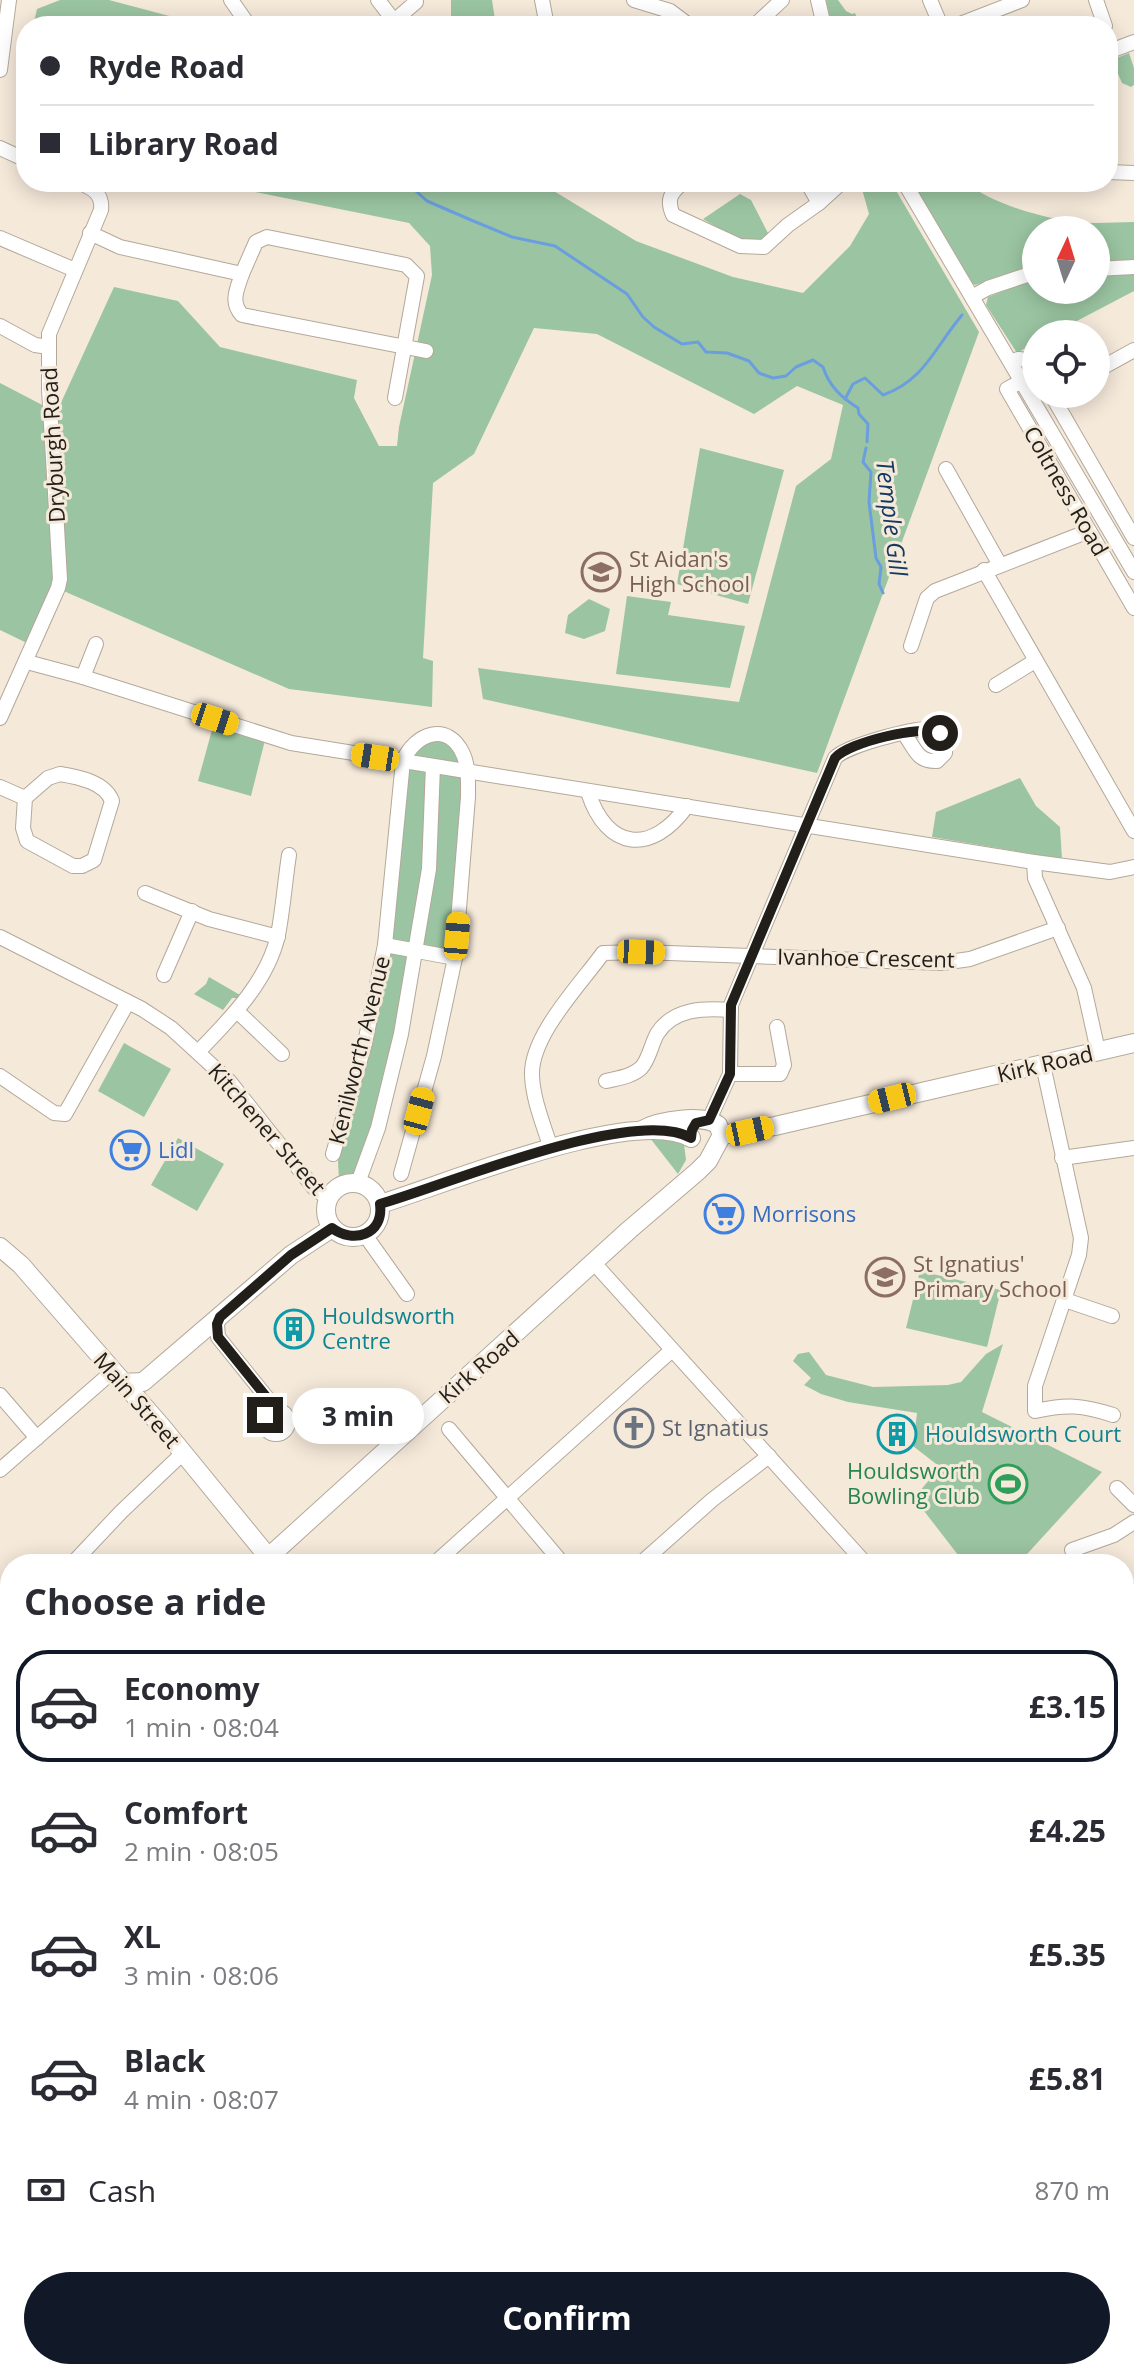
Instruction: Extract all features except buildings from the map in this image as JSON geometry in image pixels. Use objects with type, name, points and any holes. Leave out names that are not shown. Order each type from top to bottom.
[{"type":"main road","name":"Kirk Road","points":[[380,1204],[500,1163],[642,1130],[664,1121],[699,1131],[703,1150],[720,1140],[762,1129],[1134,1043]]},
{"type":"main road","points":[[690,1177],[699,1131],[718,1125],[720,1140]]},
{"type":"main road","name":"Kirk Road","points":[[276,1554],[371,1462],[708,1161],[720,1140]]},
{"type":"main road","points":[[353,1183],[369,1188],[380,1204],[379,1221],[365,1235],[353,1238],[341,1235],[332,1228],[327,1218],[329,1199],[340,1187],[353,1183]]},
{"type":"main road","points":[[117,1377],[143,1382],[291,1255],[332,1228]]},
{"type":"main road","name":"Main Street","points":[[0,1247],[21,1265],[183,1453],[262,1554]]},
{"type":"main road","points":[[191,1341],[199,1337],[218,1337]]},
{"type":"street","points":[[0,70],[9,0]]},
{"type":"street","points":[[378,0],[390,16]]},
{"type":"street","points":[[400,16],[416,2],[414,0]]},
{"type":"street","points":[[634,0],[677,16]]},
{"type":"street","points":[[765,16],[782,0]]},
{"type":"street","points":[[981,16],[1022,0]]},
{"type":"street","name":"Dryburgh Road","points":[[0,718],[27,662],[60,579],[49,389],[49,334],[101,210],[102,201],[97,192]]},
{"type":"street","points":[[672,192],[669,204],[673,215],[740,246],[764,247],[831,192]]},
{"type":"street","points":[[813,192],[819,203]]},
{"type":"street","name":"Coltness Road","points":[[910,192],[1022,381],[1007,389],[1134,608]]},
{"type":"street","points":[[90,233],[120,247],[242,274]]},
{"type":"street","points":[[395,398],[406,346],[417,276],[406,265],[267,237],[256,242],[234,298],[236,308],[242,315],[406,346],[426,351]]},
{"type":"street","points":[[0,238],[75,270]]},
{"type":"street","points":[[1110,268],[1134,267]]},
{"type":"street","points":[[972,297],[1022,277]]},
{"type":"street","points":[[0,326],[35,345],[49,347]]},
{"type":"street","points":[[1110,363],[1134,350]]},
{"type":"street","points":[[1011,362],[1022,359]]},
{"type":"street","name":"Coltness Road","points":[[1038,408],[1134,572]]},
{"type":"street","name":"Coltness Road","points":[[1061,408],[1132,529]]},
{"type":"street","points":[[946,469],[1000,565]]},
{"type":"street","points":[[1113,536],[1132,529]]},
{"type":"street","points":[[911,646],[927,598],[935,591],[1089,531]]},
{"type":"street","points":[[984,570],[1134,831]]},
{"type":"street","points":[[83,677],[96,644]]},
{"type":"street","points":[[996,685],[1035,661]]},
{"type":"street","points":[[27,662],[291,743],[1034,862],[1110,872],[1134,867]]},
{"type":"street","points":[[401,1174],[434,1056],[455,958],[468,797],[468,772],[462,751],[447,736],[432,734],[420,737],[407,750],[403,761]]},
{"type":"street","points":[[699,1131],[730,1074],[731,1010],[750,956],[835,758],[848,748],[904,734]]},
{"type":"street","name":"Kenilworth Avenue","points":[[333,1154],[365,1043],[385,945],[403,761]]},
{"type":"street","name":"Kenilworth Avenue","points":[[353,1183],[359,1180],[378,1128],[401,1034],[429,869],[433,766]]},
{"type":"street","points":[[60,774],[106,790],[112,806],[94,860],[82,866],[73,866],[31,845],[23,828],[25,798],[48,778],[60,774]]},
{"type":"street","points":[[0,787],[25,798]]},
{"type":"street","points":[[588,792],[594,811],[605,827],[624,839],[643,839],[661,832],[676,821],[687,806]]},
{"type":"street","points":[[199,1051],[238,1012],[253,990],[278,937],[289,855]]},
{"type":"street","points":[[1034,862],[1035,878],[1084,988],[1098,1051]]},
{"type":"street","points":[[145,893],[226,924],[278,937]]},
{"type":"street","points":[[164,975],[192,911]]},
{"type":"street","name":"Ivanhoe Crescent","points":[[551,1149],[532,1079],[532,1060],[537,1041],[603,953],[954,962],[1058,928]]},
{"type":"street","name":"Kitchener Street","points":[[0,937],[160,1020],[199,1051],[230,1082],[314,1188],[329,1199]]},
{"type":"street","name":"Kenilworth Avenue","points":[[385,945],[455,958]]},
{"type":"street","points":[[0,1076],[60,1115],[65,1114],[128,1002]]},
{"type":"street","points":[[606,1081],[629,1076],[643,1066],[666,1023],[688,1010],[731,1010]]},
{"type":"street","points":[[238,1012],[282,1054]]},
{"type":"street","points":[[730,1074],[780,1074],[784,1065],[777,1027]]},
{"type":"street","points":[[1043,1065],[1081,1238],[1079,1255],[1035,1386],[1035,1411],[1080,1405],[1113,1415]]},
{"type":"street","points":[[1062,1158],[1134,1148]]},
{"type":"street","points":[[365,1235],[407,1294]]},
{"type":"street","points":[[594,1263],[857,1554]]},
{"type":"street","points":[[1065,1300],[1112,1316]]},
{"type":"street","points":[[220,1317],[218,1337],[276,1409]]},
{"type":"street","points":[[445,1554],[672,1350]]},
{"type":"street","points":[[0,1470],[117,1377]]},
{"type":"street","points":[[0,1395],[37,1438]]},
{"type":"street","points":[[449,1429],[554,1554]]},
{"type":"street","points":[[81,1554],[183,1453]]},
{"type":"street","points":[[651,1554],[712,1500],[769,1456]]},
{"type":"street","points":[[1117,1488],[1134,1505]]},
{"type":"street","points":[[1072,1550],[1114,1535],[1134,1522]]},
{"type":"green space","points":[[60,0],[109,0],[169,16],[35,16],[37,9]]},
{"type":"green space","points":[[451,0],[492,0],[494,16],[451,16]]},
{"type":"green space","points":[[826,0],[838,0],[846,11],[856,16],[830,16]]},
{"type":"green space","points":[[1129,53],[1134,68],[1134,85],[1131,87],[1122,83],[1118,74],[1118,58]]},
{"type":"green space","points":[[255,192],[555,192],[636,241],[733,277],[803,293],[850,246],[869,214],[863,192],[897,192],[979,332],[817,773],[483,699],[478,668],[739,702],[796,486],[831,459],[843,405],[797,386],[754,414],[597,334],[534,328],[474,454],[433,483],[423,658],[433,661],[432,707],[289,689],[59,589],[33,646],[0,630],[0,383],[50,409],[59,407],[114,287],[178,301],[220,347],[357,380],[354,398],[379,446],[397,446],[432,275],[430,246],[409,223]]},
{"type":"green space","points":[[917,192],[980,192],[1044,216],[1022,216],[1022,271],[975,285],[969,281]]},
{"type":"green space","points":[[740,194],[751,200],[770,237],[757,245],[730,235],[703,219]]},
{"type":"green space","points":[[1134,222],[1134,260],[1110,262],[1110,223]]},
{"type":"green space","points":[[1134,273],[1134,291],[1110,304],[1110,274]]},
{"type":"green space","points":[[1022,283],[1022,304],[1109,304],[1079,320],[1022,320],[1022,350],[1017,353],[986,305],[988,297]]},
{"type":"green space","points":[[700,448],[784,470],[748,604],[677,584]]},
{"type":"green space","points":[[627,596],[671,602],[668,615],[745,626],[730,688],[616,674]]},
{"type":"green space","points":[[589,599],[610,609],[605,631],[584,639],[565,633],[568,615]]},
{"type":"green space","points":[[215,719],[266,736],[251,796],[198,781]]},
{"type":"green space","points":[[427,738],[451,743],[460,763],[412,756]]},
{"type":"green space","points":[[405,768],[430,772],[426,868],[414,946],[389,942]]},
{"type":"green space","points":[[437,773],[464,778],[451,953],[419,947]]},
{"type":"green space","points":[[1020,778],[1036,806],[1060,827],[1062,859],[932,837],[936,812]]},
{"type":"green space","points":[[389,949],[411,952],[375,1127],[354,1184],[339,1180],[338,1161],[370,1044]]},
{"type":"green space","points":[[209,977],[240,995],[239,998],[232,998],[223,1010],[194,994]]},
{"type":"green space","points":[[124,1043],[171,1069],[144,1117],[98,1091]]},
{"type":"green space","points":[[178,1138],[224,1164],[197,1211],[151,1185]]},
{"type":"green space","points":[[650,1138],[684,1144],[686,1160],[678,1174]]},
{"type":"green space","points":[[920,1271],[1001,1290],[987,1347],[906,1328]]},
{"type":"green space","name":"Houldsworth Bowling Club","points":[[1003,1344],[982,1412],[1102,1472],[1027,1554],[957,1554],[914,1498],[940,1467],[913,1446],[917,1413],[848,1402],[821,1394],[804,1385],[811,1378],[793,1361],[798,1354],[809,1352],[826,1375],[873,1387],[948,1385],[961,1382],[986,1354]]},
{"type":"waterway","name":"Temple Gill","points":[[417,192],[427,201],[512,237],[555,246],[627,294],[643,317],[682,344],[698,342],[706,352],[727,353],[749,361],[759,373],[773,378],[786,376],[796,367],[813,360],[823,367],[836,390],[858,408],[868,424],[867,442]]},
{"type":"waterway","name":"Temple Gill","points":[[845,399],[853,384],[865,378],[883,395],[909,381],[928,362],[962,315]]},
{"type":"waterway","name":"Temple Gill","points":[[866,448],[863,462],[871,472],[869,502],[876,558],[881,567],[879,584],[883,593]]},
{"type":"place","name":"St Aidan's High School","points":[[601,572]]},
{"type":"place","name":"Lidl","points":[[130,1150]]},
{"type":"place","name":"Morrisons","points":[[724,1214]]},
{"type":"place","name":"St Ignatius' Primary School","points":[[885,1277]]},
{"type":"place","name":"Houldsworth Centre","points":[[294,1329]]},
{"type":"place","name":"St Ignatius","points":[[634,1428]]},
{"type":"place","name":"Houldsworth Court","points":[[897,1434]]},
{"type":"place","name":"Houldsworth Bowling Club","points":[[1008,1484]]},
{"type":"route","points":[[265,1415],[276,1409],[218,1337],[217,1324],[220,1317],[300,1247],[332,1228],[341,1235],[353,1238],[365,1235],[379,1221],[380,1204],[500,1163],[572,1143],[642,1130],[666,1129],[691,1138],[696,1123],[709,1120],[730,1074],[731,1005],[835,758],[848,748],[924,729],[940,733]]}]
